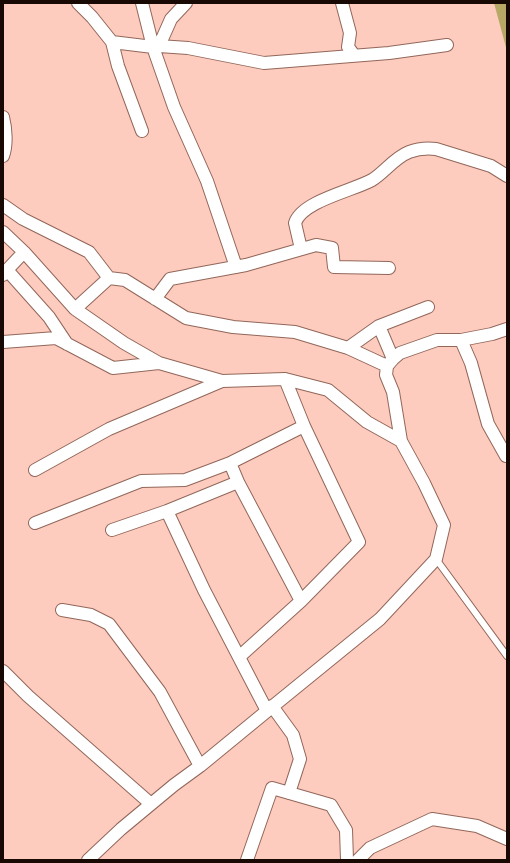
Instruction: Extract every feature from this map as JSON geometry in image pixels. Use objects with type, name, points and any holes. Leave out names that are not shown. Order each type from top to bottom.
[{"type":"street","points":[[78,3],[92,17],[112,42],[118,66],[142,131]]},
{"type":"street","points":[[142,3],[174,107],[207,181],[236,267]]},
{"type":"street","points":[[156,46],[171,19],[186,3]]},
{"type":"street","points":[[342,3],[350,36],[348,47],[354,55]]},
{"type":"street","points":[[112,42],[188,48],[264,63],[389,53],[447,45]]},
{"type":"street","points":[[3,117],[5,127],[3,156]]},
{"type":"street","points":[[301,250],[295,223],[300,214],[316,202],[351,190],[373,179],[407,152],[433,148],[491,166],[507,176]]},
{"type":"street","points":[[3,205],[23,219],[90,252],[109,278],[125,280],[186,318],[233,327],[295,332],[348,348],[390,363]]},
{"type":"street","points":[[3,232],[24,252],[75,309],[124,343],[159,363],[222,381],[285,378],[328,390],[367,422],[401,441]]},
{"type":"street","points":[[155,298],[170,279],[236,267],[316,245],[332,248],[334,267],[389,268]]},
{"type":"street","points":[[24,252],[5,273],[49,317],[68,344]]},
{"type":"street","points":[[75,309],[109,278]]},
{"type":"street","points":[[348,348],[379,326],[428,306]]},
{"type":"street","points":[[379,326],[390,363]]},
{"type":"street","points":[[88,860],[120,829],[200,766],[380,619],[436,559],[444,526],[424,483],[401,441],[392,392],[386,376],[390,363],[400,353],[437,340],[461,340],[492,334],[507,329]]},
{"type":"street","points":[[3,342],[56,338],[113,368],[159,363]]},
{"type":"street","points":[[461,340],[471,363],[488,424],[506,456]]},
{"type":"street","points":[[239,657],[301,601],[359,542],[304,426],[285,378]]},
{"type":"street","points":[[34,470],[109,429],[222,381]]},
{"type":"street","points":[[35,523],[141,480],[185,480],[230,463],[304,426]]},
{"type":"street","points":[[230,463],[238,482],[301,601]]},
{"type":"street","points":[[112,530],[167,511],[238,482]]},
{"type":"street","points":[[167,511],[204,590],[239,657],[269,709],[293,734],[300,759],[289,793]]},
{"type":"street","points":[[62,610],[91,615],[109,624],[160,692],[200,766]]},
{"type":"street","points":[[3,671],[28,696],[151,804]]},
{"type":"street","points":[[247,860],[272,788],[331,805],[346,830],[348,860]]},
{"type":"street","points":[[358,860],[370,848],[432,819],[477,826],[507,839]]},
{"type":"lane","points":[[436,559],[507,656]]},
{"type":"shaded area","points":[[494,3],[507,3],[507,51]]}]
